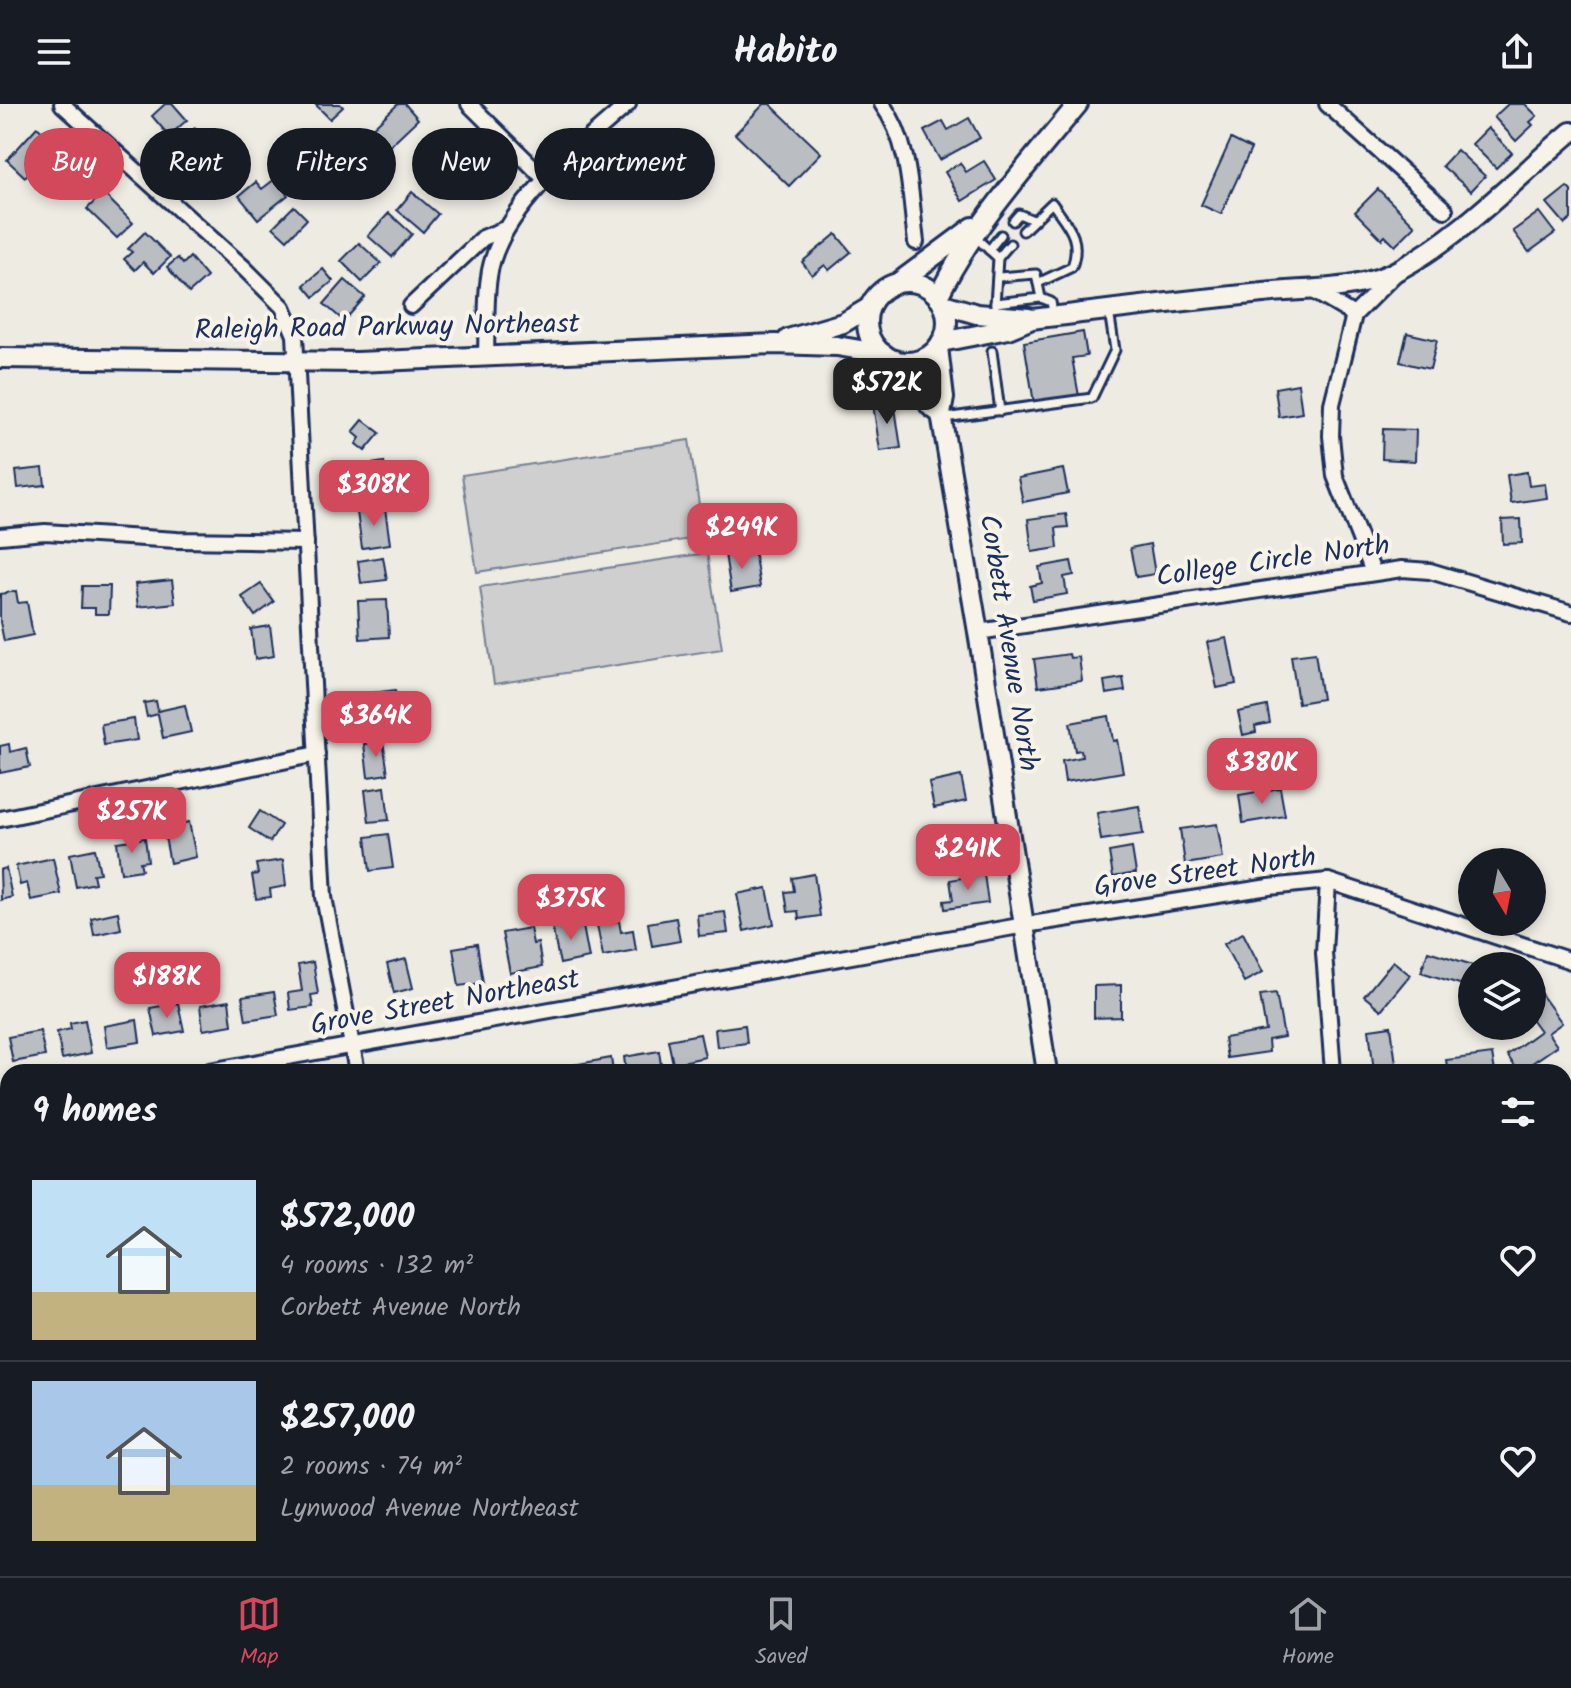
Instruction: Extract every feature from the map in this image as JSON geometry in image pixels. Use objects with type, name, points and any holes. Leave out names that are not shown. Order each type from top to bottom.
[{"type":"street","points":[[62,104],[244,268],[283,307],[295,335],[324,897],[355,1064]]},
{"type":"street","points":[[469,104],[534,168]]},
{"type":"street","points":[[601,128],[628,104]]},
{"type":"street","points":[[882,104],[902,141],[916,242]]},
{"type":"street","points":[[940,344],[947,317],[941,300],[974,236],[987,215],[1078,104]]},
{"type":"street","points":[[1327,104],[1445,210]]},
{"type":"street","points":[[1373,572],[1339,490],[1331,436],[1332,404],[1354,315],[1398,271],[1470,222],[1513,180],[1571,132]]},
{"type":"street","points":[[486,357],[489,274],[507,228],[534,193]]},
{"type":"street","points":[[987,215],[935,257],[877,296],[867,320],[874,345],[890,357],[919,360],[940,344],[1008,329],[1032,319],[1342,286],[1398,271]]},
{"type":"street","points":[[411,306],[483,238],[507,228]]},
{"type":"street","points":[[899,282],[925,286],[941,300],[977,314],[994,309],[1032,319]]},
{"type":"street","points":[[1310,289],[1354,315]]},
{"type":"street","name":"Raleigh Road Parkway Northeast","points":[[775,344],[843,323],[870,307]]},
{"type":"street","name":"Raleigh Road Parkway Northeast","points":[[0,358],[297,362],[775,344],[837,346],[890,357]]},
{"type":"street","name":"Corbett Avenue North","points":[[940,344],[944,398],[941,416],[1046,1064]]},
{"type":"street","name":"Corbett Avenue North","points":[[890,357],[912,375],[930,406],[941,416]]},
{"type":"street","points":[[0,536],[45,532],[177,540],[306,542]]},
{"type":"street","name":"College Circle North","points":[[978,632],[1402,569],[1430,571],[1571,613]]},
{"type":"street","points":[[0,819],[317,754]]},
{"type":"street","points":[[1328,881],[1324,953],[1332,1064]]},
{"type":"street","name":"Grove Street North","points":[[1025,925],[1269,887],[1328,881],[1571,961]]},
{"type":"street","name":"Grove Street Northeast","points":[[250,1064],[1025,925]]},
{"type":"lane","points":[[1000,199],[1019,214],[1033,220]]},
{"type":"lane","points":[[1023,231],[1052,203],[1074,236],[1077,252],[1072,267],[1038,283]]},
{"type":"lane","points":[[1013,221],[1019,214]]},
{"type":"lane","points":[[989,250],[1001,235]]},
{"type":"lane","points":[[974,236],[998,258]]},
{"type":"lane","points":[[1010,244],[998,258],[999,277],[994,309],[1041,298],[1051,302],[1054,316]]},
{"type":"lane","points":[[999,277],[1036,274],[1041,298]]},
{"type":"lane","points":[[941,416],[1092,398],[1115,350],[1109,311]]},
{"type":"lane","points":[[992,351],[1000,411]]},
{"type":"shaded area","points":[[689,440],[704,537],[477,572],[462,475]]},
{"type":"shaded area","points":[[707,553],[722,649],[494,684],[480,587]]},
{"type":"building","points":[[165,104],[173,104],[187,120],[178,128],[162,128],[152,116]]},
{"type":"building","points":[[315,104],[340,104],[343,107],[330,119]]},
{"type":"building","points":[[398,104],[405,104],[418,119],[396,140],[396,128],[372,128]]},
{"type":"building","points":[[764,104],[770,104],[821,153],[789,186],[735,134]]},
{"type":"building","points":[[1508,104],[1525,104],[1537,116],[1530,122],[1533,125],[1516,141],[1494,117]]},
{"type":"building","points":[[969,118],[980,138],[940,160],[924,131],[943,121],[948,130]]},
{"type":"building","points":[[1488,128],[1512,153],[1496,168],[1472,144]]},
{"type":"building","points":[[1231,139],[1251,149],[1221,214],[1201,205]]},
{"type":"building","points":[[24,141],[24,176],[7,160]]},
{"type":"building","points":[[1457,150],[1485,176],[1471,191],[1442,166]]},
{"type":"building","points":[[984,161],[996,180],[962,201],[945,172],[960,163],[966,172]]},
{"type":"building","points":[[256,182],[262,189],[267,185],[267,200],[282,200],[258,219],[242,200],[251,200],[251,186]]},
{"type":"building","points":[[1567,187],[1571,191],[1571,219],[1565,224],[1547,203]]},
{"type":"building","points":[[1378,189],[1415,226],[1395,246],[1385,236],[1382,239],[1355,212]]},
{"type":"building","points":[[412,192],[412,200],[421,200],[438,214],[423,232],[397,210]]},
{"type":"building","points":[[96,200],[110,200],[133,223],[117,238],[87,209]]},
{"type":"building","points":[[294,206],[307,219],[287,240],[273,227]]},
{"type":"building","points":[[1539,212],[1555,233],[1529,252],[1513,231]]},
{"type":"building","points":[[389,213],[412,234],[392,257],[368,236]]},
{"type":"building","points":[[145,232],[170,257],[154,273],[143,262],[135,270],[124,259],[132,252],[128,249]]},
{"type":"building","points":[[836,234],[851,252],[829,270],[825,265],[812,275],[802,262]]},
{"type":"building","points":[[359,243],[381,263],[362,282],[341,261]]},
{"type":"building","points":[[190,257],[207,277],[189,293],[167,267],[178,258],[183,264]]},
{"type":"building","points":[[323,269],[333,281],[314,297],[304,285]]},
{"type":"building","points":[[345,280],[365,297],[344,321],[324,304]]},
{"type":"building","points":[[1083,332],[1087,356],[1072,358],[1079,396],[1034,403],[1024,342]]},
{"type":"building","points":[[1407,333],[1437,340],[1430,369],[1400,362]]},
{"type":"building","points":[[1298,384],[1302,413],[1279,417],[1275,388]]},
{"type":"building","points":[[894,401],[901,448],[880,451],[873,404]]},
{"type":"building","points":[[363,420],[380,433],[365,451],[356,444],[360,438],[353,432]]},
{"type":"building","points":[[1383,429],[1416,430],[1415,461],[1382,459]]},
{"type":"building","points":[[384,462],[388,489],[356,493],[353,467]]},
{"type":"building","points":[[43,468],[45,485],[18,488],[16,471]]},
{"type":"building","points":[[1063,469],[1068,493],[1023,502],[1018,478]]},
{"type":"building","points":[[1527,472],[1529,486],[1545,484],[1547,498],[1511,503],[1507,475]]},
{"type":"building","points":[[385,508],[390,544],[362,548],[357,512]]},
{"type":"building","points":[[1066,514],[1068,527],[1056,528],[1058,548],[1032,552],[1028,519]]},
{"type":"building","points":[[1521,519],[1522,543],[1503,544],[1502,520]]},
{"type":"building","points":[[1150,544],[1155,574],[1136,577],[1130,548]]},
{"type":"building","points":[[754,550],[760,587],[731,592],[725,554]]},
{"type":"building","points":[[383,557],[387,580],[361,583],[358,561]]},
{"type":"building","points":[[1071,561],[1074,575],[1064,577],[1067,594],[1033,600],[1030,586],[1042,583],[1039,567]]},
{"type":"building","points":[[172,580],[175,603],[138,607],[135,584]]},
{"type":"building","points":[[261,584],[274,602],[255,616],[242,597]]},
{"type":"building","points":[[82,586],[110,586],[109,614],[95,614],[95,608],[81,608]]},
{"type":"building","points":[[16,591],[18,603],[27,602],[33,635],[4,641],[0,594]]},
{"type":"building","points":[[387,600],[389,637],[360,639],[358,601]]},
{"type":"building","points":[[270,626],[274,656],[255,659],[251,629]]},
{"type":"building","points":[[1227,638],[1236,684],[1217,688],[1207,642]]},
{"type":"building","points":[[1315,653],[1322,699],[1298,703],[1291,656]]},
{"type":"building","points":[[1069,654],[1070,658],[1079,657],[1082,681],[1038,687],[1034,659]]},
{"type":"building","points":[[1123,678],[1125,691],[1106,694],[1104,681]]},
{"type":"building","points":[[395,690],[400,722],[384,724],[385,734],[369,736],[363,694]]},
{"type":"building","points":[[156,701],[158,711],[185,705],[191,732],[163,738],[158,714],[147,717],[144,703]]},
{"type":"building","points":[[1267,706],[1270,723],[1255,726],[1256,732],[1243,735],[1238,712]]},
{"type":"building","points":[[1109,716],[1123,772],[1065,782],[1062,761],[1082,757],[1081,750],[1075,751],[1070,723]]},
{"type":"building","points":[[134,719],[137,740],[104,745],[101,724]]},
{"type":"building","points":[[383,741],[388,774],[368,777],[364,744]]},
{"type":"building","points":[[9,744],[10,752],[26,748],[30,767],[0,773],[0,746]]},
{"type":"building","points":[[961,776],[966,801],[934,808],[929,783]]},
{"type":"building","points":[[385,787],[389,820],[369,822],[365,790]]},
{"type":"building","points":[[1280,788],[1285,816],[1243,823],[1239,795]]},
{"type":"building","points":[[1139,806],[1143,834],[1101,840],[1097,813]]},
{"type":"building","points":[[260,811],[281,825],[270,842],[249,828]]},
{"type":"building","points":[[189,822],[196,857],[170,863],[164,832]]},
{"type":"building","points":[[1217,824],[1223,858],[1185,864],[1180,829]]},
{"type":"building","points":[[976,825],[980,850],[939,857],[935,832]]},
{"type":"building","points":[[388,834],[393,868],[370,871],[366,837]]},
{"type":"building","points":[[145,838],[148,861],[140,862],[142,870],[121,873],[117,842]]},
{"type":"building","points":[[1132,848],[1136,873],[1113,877],[1109,852]]},
{"type":"building","points":[[95,849],[100,873],[93,874],[95,883],[76,887],[70,854]]},
{"type":"building","points":[[53,858],[61,894],[31,900],[27,883],[20,885],[16,866]]},
{"type":"building","points":[[283,860],[286,886],[270,889],[271,897],[256,899],[252,875],[258,874],[256,864]]},
{"type":"building","points":[[6,868],[12,897],[1,900],[0,870]]},
{"type":"building","points":[[814,874],[820,916],[799,919],[798,911],[788,912],[785,892],[794,891],[792,878]]},
{"type":"building","points":[[984,874],[988,903],[945,909],[944,901],[953,900],[950,880]]},
{"type":"building","points":[[767,888],[774,924],[744,931],[737,894]]},
{"type":"building","points":[[118,912],[121,929],[94,935],[91,918]]},
{"type":"building","points":[[725,912],[728,933],[699,936],[697,915]]},
{"type":"building","points":[[676,918],[680,941],[652,946],[648,923]]},
{"type":"building","points":[[582,921],[589,958],[560,964],[552,927]]},
{"type":"building","points":[[619,921],[621,932],[633,930],[636,950],[603,956],[597,925]]},
{"type":"building","points":[[530,928],[533,944],[538,943],[542,967],[510,973],[502,933]]},
{"type":"building","points":[[1243,933],[1263,972],[1244,982],[1224,944]]},
{"type":"building","points":[[477,944],[483,983],[459,986],[453,948]]},
{"type":"building","points":[[1428,951],[1458,960],[1458,984],[1421,972]]},
{"type":"building","points":[[406,959],[413,988],[394,993],[387,964]]},
{"type":"building","points":[[1393,961],[1410,975],[1381,1010],[1364,996]]},
{"type":"building","points":[[313,962],[318,994],[311,995],[313,1007],[290,1010],[288,993],[302,991],[298,965]]},
{"type":"building","points":[[1121,985],[1121,1017],[1094,1018],[1094,986]]},
{"type":"building","points":[[274,992],[278,1015],[246,1020],[242,997]]},
{"type":"building","points":[[1276,993],[1284,1037],[1268,1040],[1269,1052],[1227,1058],[1224,1038],[1266,1031],[1260,995]]},
{"type":"building","points":[[229,1001],[232,1025],[203,1030],[200,1006]]},
{"type":"building","points":[[1546,1001],[1562,1023],[1548,1033],[1557,1046],[1531,1064],[1513,1064],[1507,1055],[1528,1040],[1546,1040]]},
{"type":"building","points":[[178,1003],[184,1031],[156,1036],[150,1008]]},
{"type":"building","points":[[85,1020],[91,1053],[62,1059],[57,1032],[71,1029],[70,1023]]},
{"type":"building","points":[[137,1020],[140,1042],[107,1047],[104,1026]]},
{"type":"building","points":[[745,1025],[747,1043],[717,1047],[715,1029]]},
{"type":"building","points":[[1391,1026],[1396,1064],[1373,1064],[1369,1029]]},
{"type":"building","points":[[40,1031],[45,1056],[13,1062],[8,1037]]},
{"type":"building","points":[[700,1034],[705,1057],[673,1064],[668,1040]]},
{"type":"building","points":[[659,1051],[661,1064],[625,1064],[624,1057]]},
{"type":"building","points":[[1492,1054],[1494,1064],[1447,1064],[1446,1060]]},
{"type":"building","points":[[611,1058],[612,1064],[578,1064]]}]
